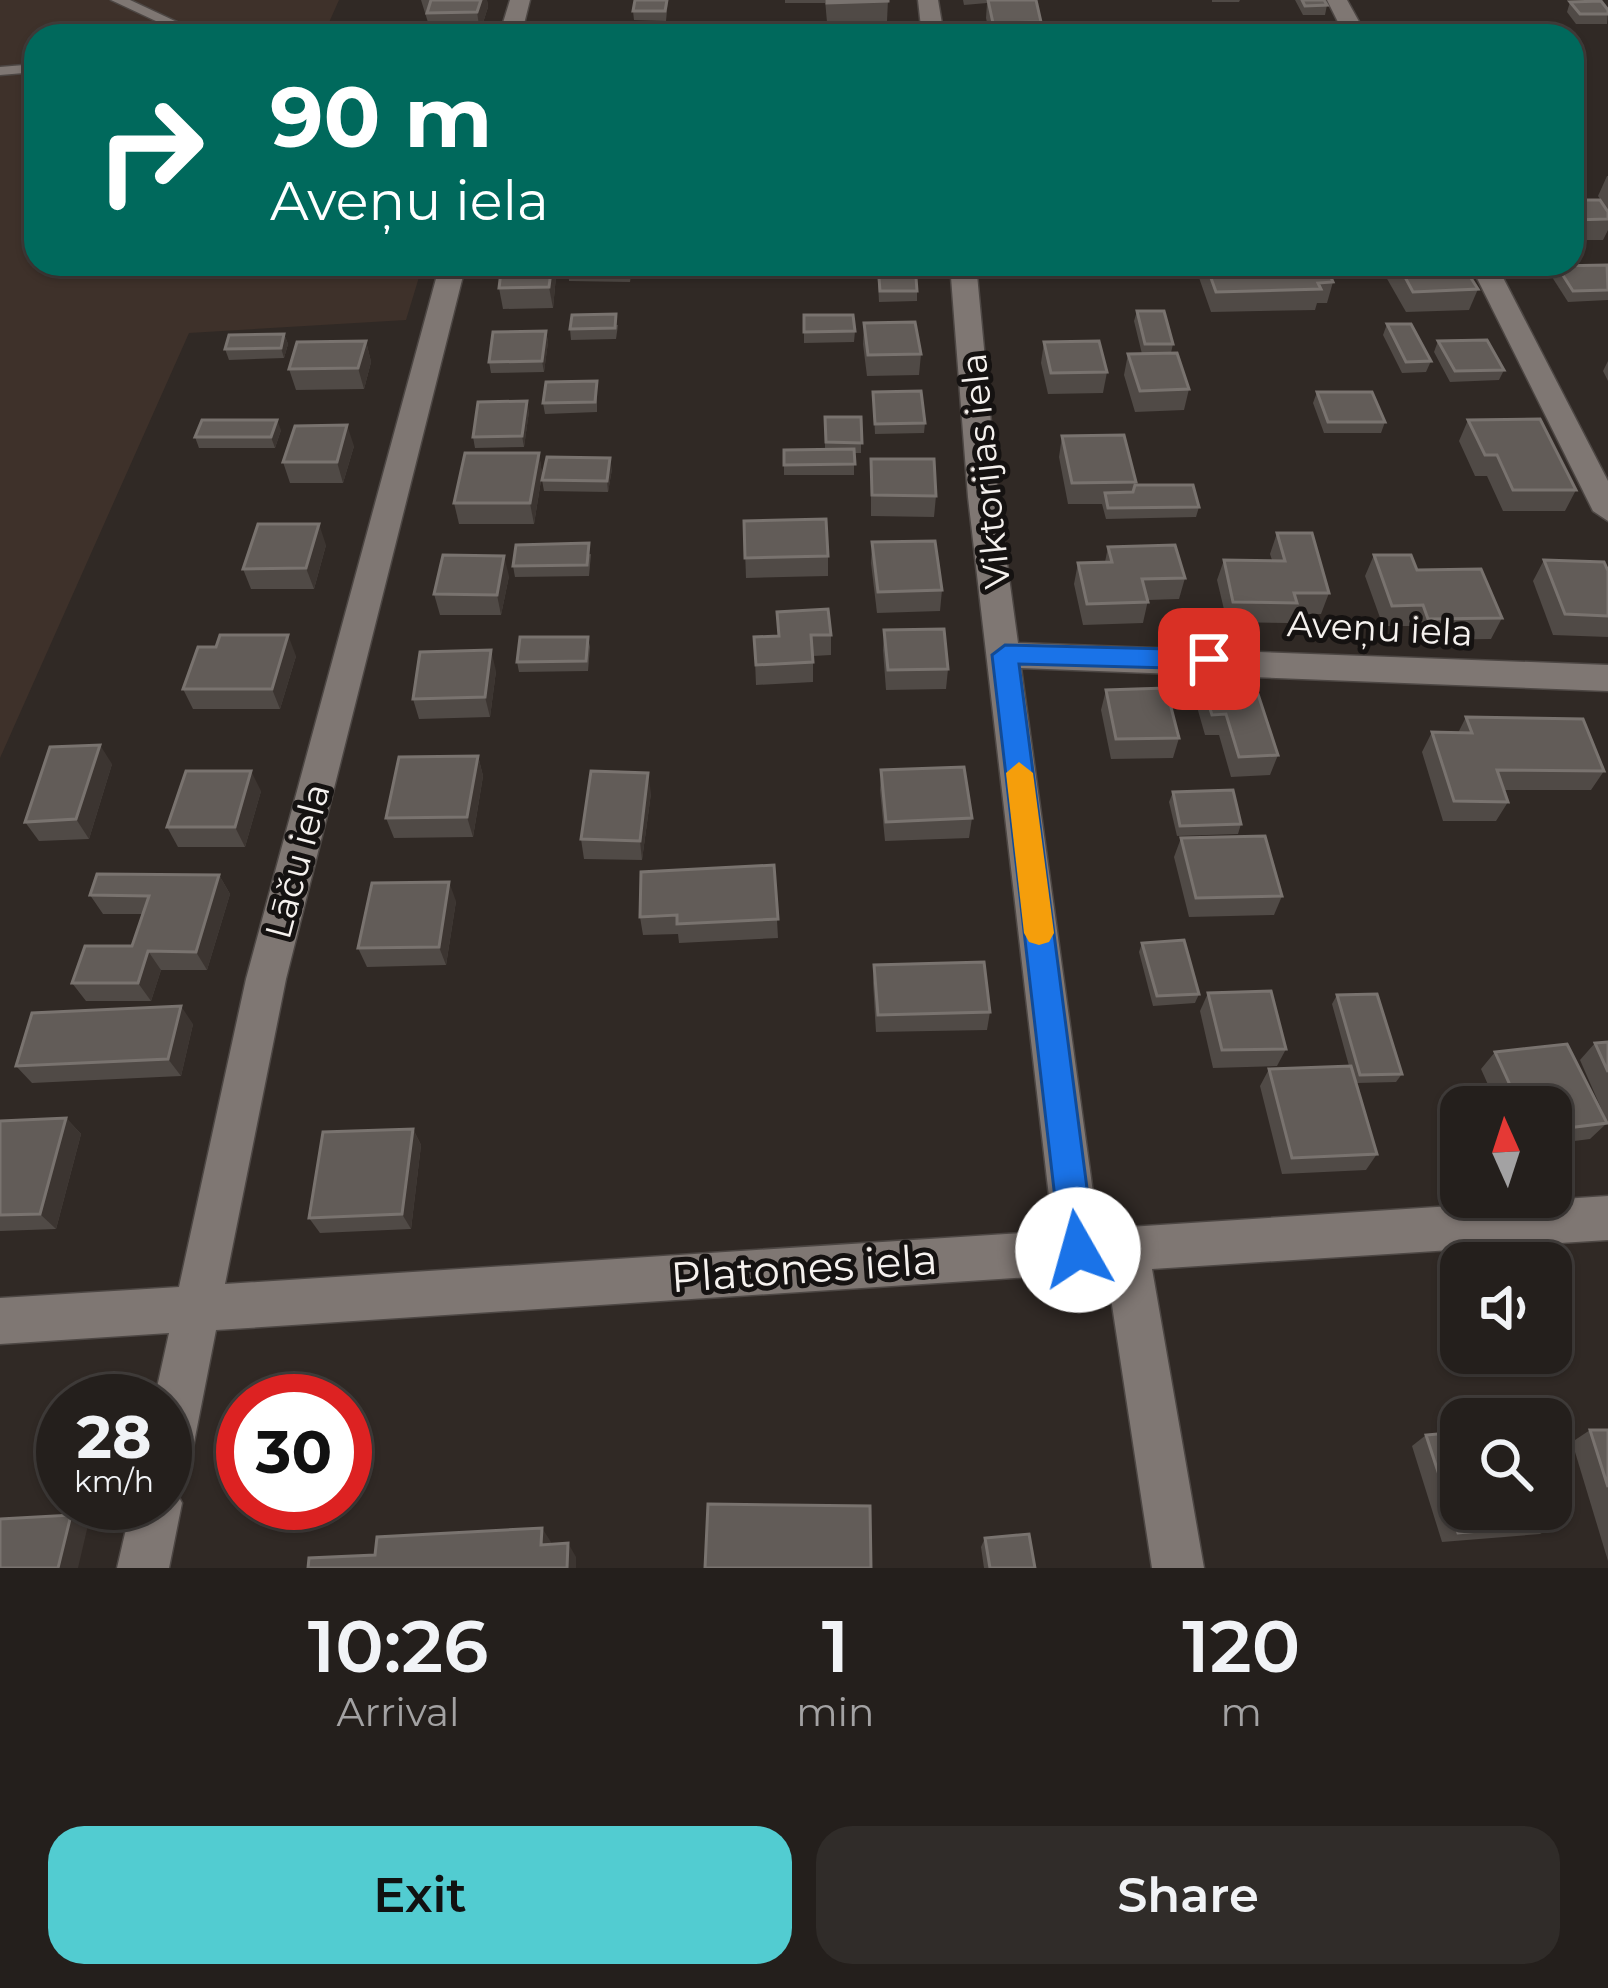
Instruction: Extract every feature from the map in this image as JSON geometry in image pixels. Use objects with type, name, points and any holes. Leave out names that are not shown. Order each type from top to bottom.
[{"type":"street","name":"Lāču iela","points":[[183,1374],[266,979],[450,276]]},
{"type":"street","name":"Viktorijas iela","points":[[964,276],[982,496],[1078,1250]]},
{"type":"street","points":[[1489,276],[1608,511]]},
{"type":"street","name":"Aveņu iela","points":[[1005,655],[1608,678]]},
{"type":"street","name":"Platones iela","points":[[0,1321],[1608,1218]]},
{"type":"street","points":[[1126,1248],[1178,1568]]},
{"type":"street","points":[[143,1568],[151,1530]]},
{"type":"lane","points":[[118,0],[173,24]]},
{"type":"shaded area","points":[[0,0],[339,0],[328,24],[24,24],[24,276],[419,276],[406,320],[189,333],[0,758]]},
{"type":"building","points":[[431,0],[481,0],[477,12],[427,13]]},
{"type":"building","points":[[635,0],[667,0],[665,11],[633,11]]},
{"type":"building","points":[[888,0],[888,1],[827,3]]},
{"type":"building","points":[[988,0],[1036,0],[1041,22],[993,23]]},
{"type":"building","points":[[1302,0],[1324,0],[1327,5],[1305,6]]},
{"type":"building","points":[[1601,1],[1608,14],[1580,14],[1570,2]]},
{"type":"building","points":[[1584,200],[1600,200],[1608,219],[1584,220]]},
{"type":"building","points":[[1584,265],[1607,265],[1608,290],[1573,291],[1563,276],[1584,276]]},
{"type":"building","points":[[500,276],[550,276],[549,287],[499,288]]},
{"type":"building","points":[[879,276],[916,276],[917,291],[880,291]]},
{"type":"building","points":[[1210,276],[1330,276],[1333,282],[1318,283],[1321,289],[1216,292]]},
{"type":"building","points":[[1404,276],[1470,276],[1478,289],[1413,292]]},
{"type":"building","points":[[1137,311],[1164,311],[1173,344],[1145,344]]},
{"type":"building","points":[[616,314],[615,328],[570,329],[572,315]]},
{"type":"building","points":[[804,315],[853,315],[855,331],[804,332]]},
{"type":"building","points":[[915,322],[921,354],[868,355],[864,323]]},
{"type":"building","points":[[1387,324],[1411,324],[1431,361],[1406,362]]},
{"type":"building","points":[[546,331],[542,361],[489,362],[493,332]]},
{"type":"building","points":[[284,334],[281,348],[225,349],[229,335]]},
{"type":"building","points":[[1487,340],[1504,370],[1455,371],[1438,341]]},
{"type":"building","points":[[366,341],[358,368],[289,369],[297,342]]},
{"type":"building","points":[[1099,341],[1107,372],[1051,373],[1044,342]]},
{"type":"building","points":[[1177,353],[1189,389],[1140,391],[1128,354]]},
{"type":"building","points":[[597,381],[595,402],[543,403],[546,382]]},
{"type":"building","points":[[921,391],[925,423],[875,424],[873,392]]},
{"type":"building","points":[[1317,392],[1372,392],[1385,422],[1328,422]]},
{"type":"building","points":[[527,401],[522,436],[473,437],[478,402]]},
{"type":"building","points":[[825,417],[861,417],[862,443],[826,442]]},
{"type":"building","points":[[1540,419],[1576,490],[1513,490],[1497,455],[1485,455],[1468,420]]},
{"type":"building","points":[[202,420],[277,420],[271,437],[195,437]]},
{"type":"building","points":[[347,425],[337,462],[283,462],[295,426]]},
{"type":"building","points":[[1124,435],[1136,482],[1072,483],[1062,436]]},
{"type":"building","points":[[854,449],[855,464],[784,465],[784,450]]},
{"type":"building","points":[[465,453],[539,453],[530,503],[454,503]]},
{"type":"building","points":[[547,457],[610,458],[607,481],[542,480]]},
{"type":"building","points":[[871,459],[934,459],[936,496],[872,495]]},
{"type":"building","points":[[1135,485],[1193,485],[1199,507],[1108,508],[1105,493],[1133,492]]},
{"type":"building","points":[[826,519],[828,556],[745,558],[744,521]]},
{"type":"building","points":[[258,524],[319,524],[306,568],[243,569]]},
{"type":"building","points":[[1277,533],[1312,533],[1329,593],[1294,593],[1297,603],[1233,602],[1224,560],[1285,561]]},
{"type":"building","points":[[935,541],[942,590],[878,592],[872,542]]},
{"type":"building","points":[[589,543],[587,565],[513,566],[516,545]]},
{"type":"building","points":[[1175,545],[1185,578],[1142,579],[1148,602],[1087,604],[1078,563],[1112,562],[1108,547]]},
{"type":"building","points":[[443,555],[504,556],[497,595],[434,594]]},
{"type":"building","points":[[1374,555],[1411,555],[1417,570],[1481,569],[1502,618],[1428,619],[1423,605],[1392,606]]},
{"type":"building","points":[[1544,560],[1604,562],[1608,616],[1565,614]]},
{"type":"building","points":[[828,609],[831,635],[811,635],[813,662],[756,665],[754,637],[779,636],[777,612]]},
{"type":"building","points":[[944,629],[948,669],[888,670],[884,630]]},
{"type":"building","points":[[220,635],[288,635],[272,689],[183,689],[198,647],[216,647]]},
{"type":"building","points":[[520,637],[588,637],[586,661],[517,662]]},
{"type":"building","points":[[491,650],[485,697],[413,699],[420,652]]},
{"type":"building","points":[[1255,685],[1278,755],[1239,757],[1226,714],[1212,715],[1203,687]]},
{"type":"building","points":[[1166,688],[1179,738],[1116,739],[1106,690]]},
{"type":"building","points":[[1466,717],[1583,719],[1604,771],[1497,770],[1508,802],[1454,801],[1432,732],[1472,733]]},
{"type":"building","points":[[100,745],[76,819],[25,822],[50,747]]},
{"type":"building","points":[[478,756],[467,817],[386,818],[399,757]]},
{"type":"building","points":[[964,767],[972,818],[886,822],[881,770]]},
{"type":"building","points":[[186,771],[251,771],[235,827],[167,827]]},
{"type":"building","points":[[591,771],[648,773],[640,841],[581,839]]},
{"type":"building","points":[[1233,790],[1241,824],[1180,826],[1173,792]]},
{"type":"building","points":[[1265,836],[1282,896],[1196,898],[1181,838]]},
{"type":"building","points":[[774,865],[778,919],[677,924],[677,915],[640,917],[641,872]]},
{"type":"building","points":[[97,874],[219,875],[196,952],[148,951],[138,983],[72,983],[85,946],[132,946],[149,896],[90,895]]},
{"type":"building","points":[[449,882],[439,947],[358,948],[372,883]]},
{"type":"building","points":[[1184,940],[1199,994],[1157,996],[1142,943]]},
{"type":"building","points":[[984,962],[990,1012],[878,1015],[874,965]]},
{"type":"building","points":[[1271,991],[1286,1049],[1222,1050],[1208,993]]},
{"type":"building","points":[[1377,994],[1402,1074],[1360,1075],[1337,995]]},
{"type":"building","points":[[181,1006],[168,1059],[16,1066],[32,1013]]},
{"type":"building","points":[[1608,1042],[1608,1072],[1595,1043]]},
{"type":"building","points":[[1567,1044],[1607,1123],[1572,1127],[1572,1086],[1510,1086],[1495,1052]]},
{"type":"building","points":[[1351,1066],[1377,1154],[1292,1158],[1269,1069]]},
{"type":"building","points":[[66,1118],[40,1214],[0,1215],[0,1121]]},
{"type":"building","points":[[413,1129],[402,1214],[309,1218],[323,1132]]},
{"type":"building","points":[[1590,1430],[1608,1430],[1608,1487]]},
{"type":"building","points":[[1440,1434],[1440,1478],[1426,1435]]},
{"type":"building","points":[[708,1504],[870,1506],[871,1568],[705,1568]]},
{"type":"building","points":[[36,1517],[36,1530],[67,1530],[58,1568],[0,1568],[0,1519]]},
{"type":"building","points":[[542,1528],[541,1545],[568,1543],[567,1568],[308,1568],[309,1558],[375,1555],[377,1537]]},
{"type":"building","points":[[1029,1534],[1035,1568],[990,1568],[985,1538]]},
{"type":"slow traffic","points":[[1019,773],[1039,933]]},
{"type":"route","points":[[1078,1250],[1005,655],[1209,659]]}]
